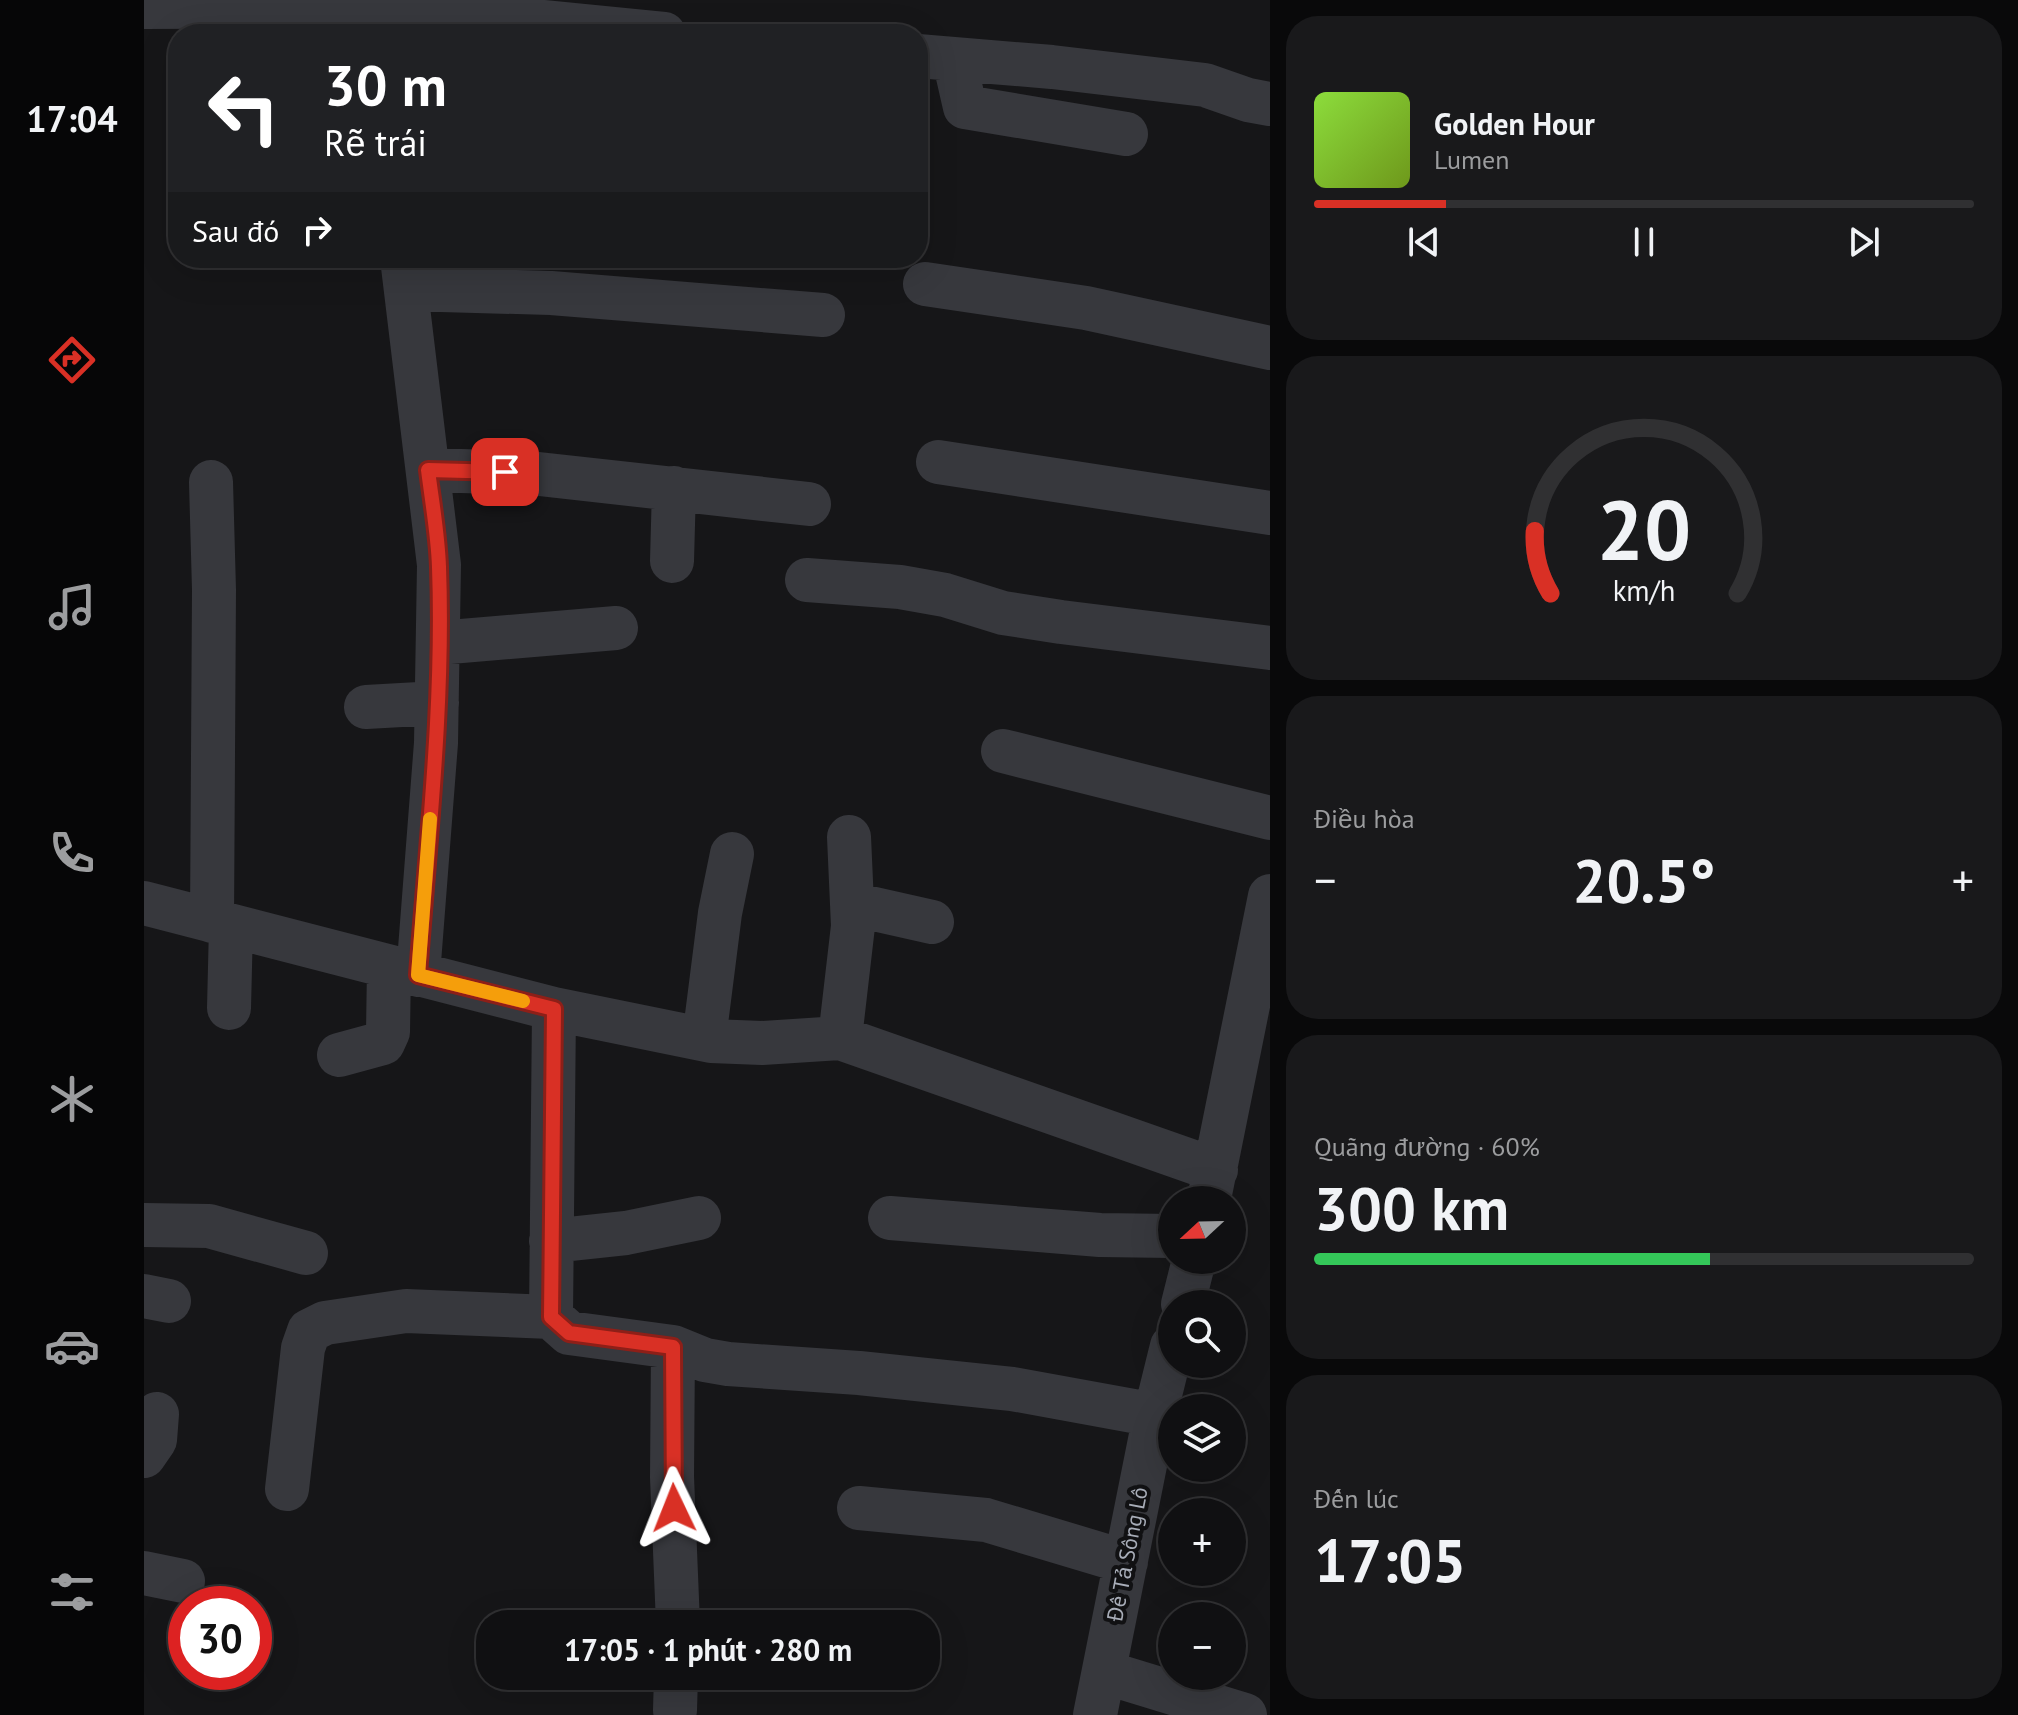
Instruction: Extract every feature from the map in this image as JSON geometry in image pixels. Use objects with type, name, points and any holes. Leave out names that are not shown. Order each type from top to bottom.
[{"type":"street","points":[[144,7],[382,13],[530,24]]},
{"type":"street","points":[[936,57],[1205,85],[1270,104]]},
{"type":"street","points":[[936,57],[965,107],[1126,134]]},
{"type":"street","points":[[339,1055],[383,1043],[388,1032],[404,971],[437,703],[439,565],[404,274],[551,293],[823,315]]},
{"type":"street","points":[[925,284],[1086,308],[1270,348]]},
{"type":"street","points":[[938,462],[1270,513]]},
{"type":"street","points":[[428,470],[530,473],[809,504]]},
{"type":"street","points":[[211,482],[221,924],[229,1008]]},
{"type":"street","points":[[672,561],[674,488]]},
{"type":"street","points":[[807,580],[900,587],[945,595],[1003,613],[1270,648]]},
{"type":"street","points":[[438,643],[616,628]]},
{"type":"street","points":[[366,707],[437,703]]},
{"type":"street","points":[[1003,751],[1270,818]]},
{"type":"street","points":[[840,1038],[853,926],[849,837]]},
{"type":"street","points":[[704,1039],[720,913],[732,854]]},
{"type":"street","points":[[144,903],[554,1009],[704,1039],[762,1043],[840,1038],[1213,1185],[1270,896]]},
{"type":"street","points":[[852,904],[932,922]]},
{"type":"street","points":[[551,1317],[554,1009]]},
{"type":"street","points":[[551,1241],[626,1233],[699,1218]]},
{"type":"street","points":[[890,1218],[1100,1235],[1158,1236]]},
{"type":"street","points":[[144,1225],[209,1226],[306,1253]]},
{"type":"street","points":[[287,1489],[303,1348],[309,1331],[325,1323],[406,1311],[551,1317],[569,1333],[673,1347],[705,1360],[728,1364],[859,1373],[1012,1389],[1155,1415]]},
{"type":"street","points":[[673,1347],[672,1477],[677,1610]]},
{"type":"street","name":"Đê Tả Sông Lô","points":[[1095,1715],[1164,1378]]},
{"type":"street","points":[[144,1456],[155,1440],[157,1414]]},
{"type":"street","points":[[859,1508],[986,1520],[1126,1562]]},
{"type":"street","points":[[1104,1672],[1245,1715]]},
{"type":"slow traffic","points":[[430,819],[418,975],[523,1001]]},
{"type":"route","points":[[505,472],[428,470],[439,565],[439,599],[436,743],[418,975],[554,1009],[551,1317],[562,1330],[569,1333],[673,1347],[674,1508]]}]
